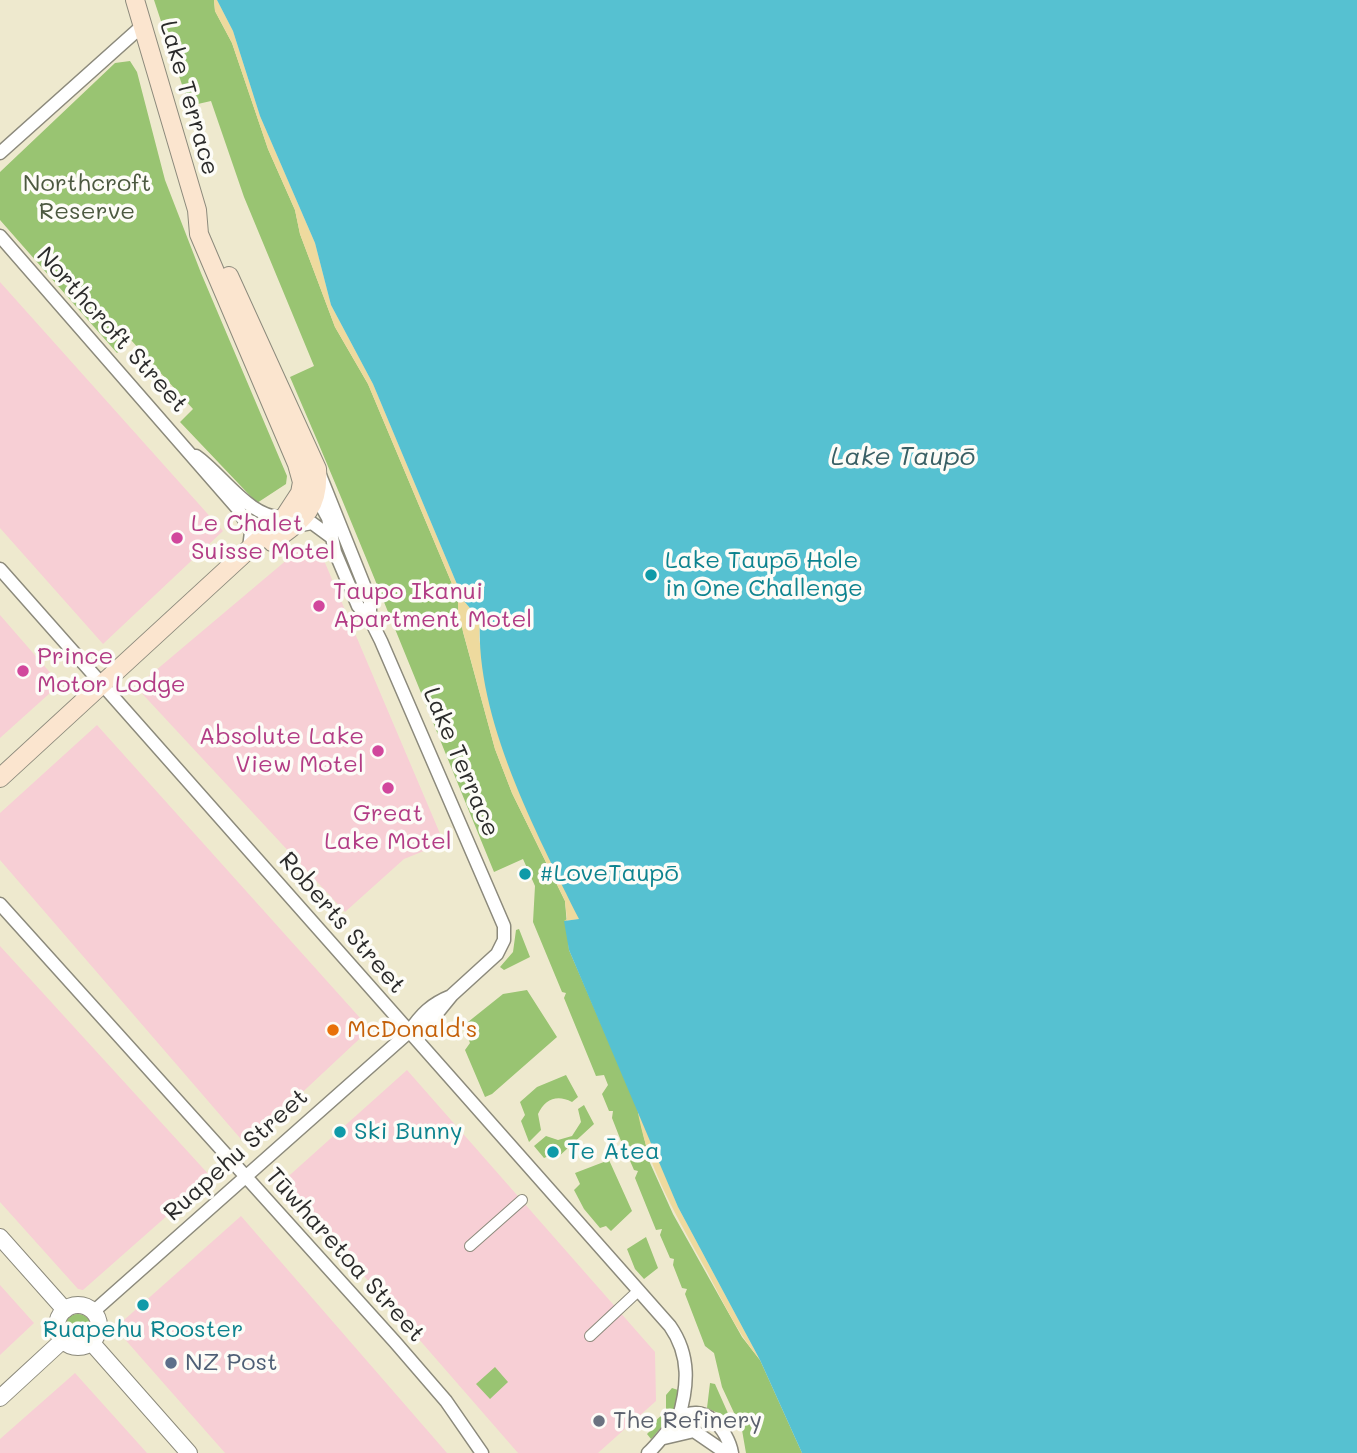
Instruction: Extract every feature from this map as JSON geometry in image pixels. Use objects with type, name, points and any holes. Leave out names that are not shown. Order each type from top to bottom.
[{"type":"main road","name":"Lake Terrace","points":[[135,0],[197,210],[199,234],[302,482],[288,522]]},
{"type":"main road","name":"Lake Terrace","points":[[197,210],[212,234],[317,469],[316,498]]},
{"type":"main road","points":[[228,572],[249,548],[288,522],[306,516],[316,498]]},
{"type":"main road","points":[[0,778],[228,572],[288,522]]},
{"type":"street","points":[[0,153],[142,26]]},
{"type":"street","name":"Northcroft Street","points":[[0,236],[193,453],[205,474],[248,521],[251,532],[249,548]]},
{"type":"street","name":"Lake Terrace","points":[[257,371],[284,415],[316,498],[328,518],[331,537],[358,606],[370,619],[504,926]]},
{"type":"street","name":"Northcroft Street","points":[[193,453],[212,467],[256,512],[288,522]]},
{"type":"street","name":"Lake Terrace","points":[[317,469],[370,600],[370,619]]},
{"type":"street","points":[[288,522],[312,523],[331,537]]},
{"type":"street","name":"Roberts Street","points":[[0,569],[677,1336],[686,1363],[687,1378],[678,1420]]},
{"type":"street","name":"Tūwharetoa Street","points":[[0,904],[446,1401],[482,1453]]},
{"type":"street","name":"Ruapehu Street","points":[[93,1312],[410,1032],[421,1014],[434,1003],[452,995],[501,948],[504,926]]},
{"type":"street","points":[[471,1246],[522,1200]]},
{"type":"street","points":[[0,1237],[65,1310]]},
{"type":"street","points":[[590,1335],[636,1293]]},
{"type":"street","points":[[76,1306],[93,1312],[99,1324],[91,1342],[80,1347],[63,1340],[58,1322],[65,1310],[76,1306]]},
{"type":"street","points":[[0,1398],[63,1340]]},
{"type":"street","points":[[91,1342],[189,1453]]},
{"type":"street","points":[[648,1453],[678,1420],[697,1414],[714,1420],[726,1434],[729,1453]]},
{"type":"street","points":[[664,1438],[694,1431],[729,1453]]},
{"type":"shaded area","points":[[0,282],[223,531],[103,644],[0,528]]},
{"type":"shaded area","points":[[309,548],[320,551],[444,843],[404,859],[345,912],[136,687],[295,553]]},
{"type":"shaded area","name":"Prince Motor Lodge","points":[[0,615],[60,684],[0,738]]},
{"type":"shaded area","points":[[97,725],[370,1029],[246,1145],[0,860],[0,813]]},
{"type":"shaded area","points":[[0,946],[211,1177],[83,1290],[78,1289],[0,1202]]},
{"type":"shaded area","points":[[407,1070],[655,1352],[656,1401],[598,1453],[518,1453],[282,1182]]},
{"type":"shaded area","points":[[241,1216],[447,1453],[225,1453],[115,1328]]},
{"type":"shaded area","points":[[0,1285],[34,1323],[0,1355]]},
{"type":"shaded area","points":[[75,1373],[147,1453],[0,1453],[0,1439]]},
{"type":"green space","points":[[154,0],[214,0],[215,11],[232,43],[268,149],[295,210],[300,234],[335,327],[368,384],[458,598],[463,632],[495,749],[512,793],[565,901],[569,950],[637,1107],[650,1163],[673,1214],[742,1337],[760,1360],[802,1453],[746,1453],[742,1430],[722,1387],[714,1353],[705,1346],[685,1294],[687,1289],[682,1288],[673,1265],[674,1259],[670,1258],[660,1235],[662,1229],[656,1230],[635,1178],[638,1171],[634,1170],[624,1147],[626,1141],[621,1141],[612,1118],[613,1111],[609,1111],[602,1094],[608,1085],[604,1075],[596,1076],[564,998],[566,993],[562,992],[533,922],[535,886],[523,859],[494,872],[290,377],[314,366],[244,197],[211,101],[189,106]]},
{"type":"green space","name":"Northcroft Reserve","points":[[130,61],[137,72],[165,180],[201,273],[287,476],[286,484],[257,503],[180,422],[193,409],[131,340],[117,353],[0,220],[0,172],[115,63]]},
{"type":"green space","points":[[519,929],[530,957],[504,970],[500,967],[513,952],[516,930]]},
{"type":"green space","points":[[527,990],[557,1037],[492,1094],[485,1097],[465,1050],[470,1043],[463,1026],[503,994]]},
{"type":"green space","points":[[566,1075],[578,1097],[572,1102],[556,1098],[544,1105],[538,1114],[541,1130],[529,1142],[521,1121],[525,1115],[520,1102],[537,1087]]},
{"type":"green space","points":[[584,1105],[594,1124],[556,1159],[551,1155],[544,1158],[534,1146],[546,1136],[558,1140],[572,1136],[581,1122],[578,1109]]},
{"type":"green space","points":[[609,1160],[632,1211],[611,1231],[606,1226],[600,1228],[584,1209],[574,1190],[580,1184],[575,1173]]},
{"type":"green space","points":[[646,1237],[658,1268],[644,1279],[635,1269],[627,1249]]},
{"type":"green space","points":[[78,1314],[87,1318],[91,1327],[87,1336],[78,1340],[69,1336],[65,1327],[69,1318]]},
{"type":"green space","points":[[495,1367],[508,1382],[490,1399],[476,1384]]},
{"type":"green space","points":[[710,1383],[715,1384],[735,1429],[720,1414],[707,1408]]},
{"type":"green space","points":[[672,1388],[681,1391],[673,1414],[651,1439],[647,1434],[651,1430],[649,1427],[666,1411],[666,1395]]},
{"type":"sand","points":[[214,0],[217,0],[233,31],[260,116],[315,243],[331,305],[373,384],[464,601],[480,620],[479,639],[503,747],[529,812],[580,919],[564,921],[567,919],[565,901],[512,793],[495,749],[458,613],[458,598],[368,384],[335,327],[300,234],[295,210],[268,149],[232,43],[215,11]]},
{"type":"sand","points":[[637,1107],[678,1207],[760,1360],[735,1324],[671,1204],[647,1148]]},
{"type":"water","name":"Lake Taupō","points":[[217,0],[1357,0],[1357,1453],[802,1453],[760,1360],[678,1207],[569,950],[564,921],[579,919],[527,812],[498,735],[487,696],[481,657],[480,620],[464,601],[373,384],[331,305],[315,243],[260,116],[233,31]]},
{"type":"place","name":"Le Chalet Suisse Motel","points":[[177,538]]},
{"type":"place","name":"Lake Taupō Hole in One Challenge","points":[[651,575]]},
{"type":"place","name":"Taupo Ikanui Apartment Motel","points":[[319,606]]},
{"type":"place","name":"Prince Motor Lodge","points":[[23,671]]},
{"type":"place","name":"Absolute Lake View Motel","points":[[378,751]]},
{"type":"place","name":"Great Lake Motel","points":[[388,788]]},
{"type":"place","name":"#LoveTaupō","points":[[525,874]]},
{"type":"place","name":"McDonald's","points":[[333,1030]]},
{"type":"place","name":"Ski Bunny","points":[[340,1132]]},
{"type":"place","name":"Te Ātea","points":[[553,1152]]},
{"type":"place","name":"Ruapehu Rooster","points":[[143,1305]]},
{"type":"place","name":"NZ Post","points":[[171,1363]]},
{"type":"place","name":"The Refinery","points":[[599,1421]]}]
